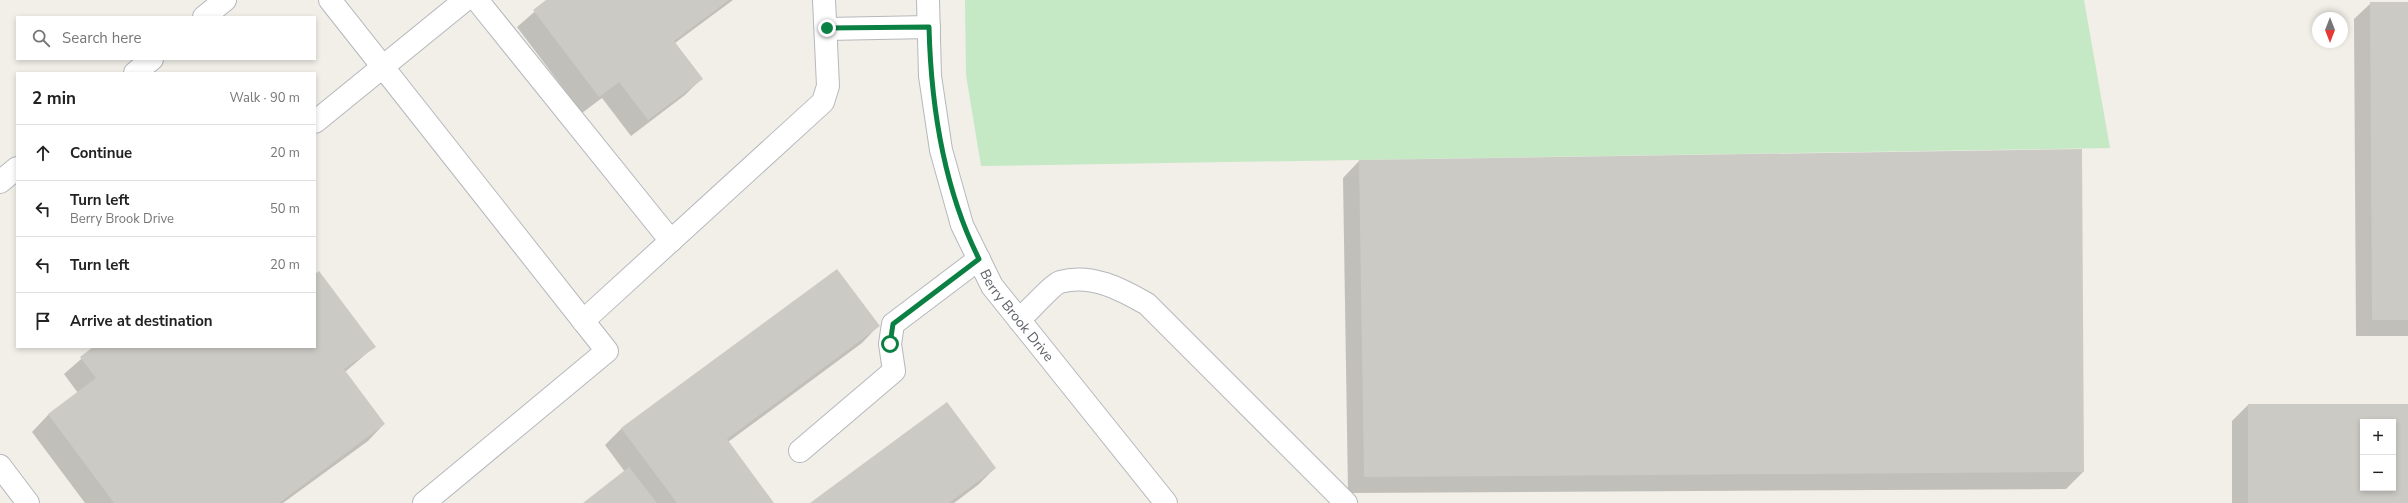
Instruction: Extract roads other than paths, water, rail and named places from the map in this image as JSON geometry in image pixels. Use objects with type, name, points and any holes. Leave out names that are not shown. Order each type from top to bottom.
[{"type":"street","points":[[205,16],[225,0]]},
{"type":"street","points":[[330,0],[607,351],[424,503]]},
{"type":"street","points":[[316,121],[384,68],[465,0]]},
{"type":"street","points":[[477,0],[671,241]]},
{"type":"street","points":[[583,321],[823,102],[828,86],[827,28],[824,0]]},
{"type":"street","name":"Berry Brook Drive","points":[[928,0],[930,76],[941,150],[962,225],[992,286],[1166,503]]},
{"type":"street","points":[[827,28],[929,27]]},
{"type":"street","points":[[136,72],[151,60]]},
{"type":"street","points":[[0,182],[16,169]]},
{"type":"street","points":[[800,451],[894,371],[890,344],[893,324],[979,259]]},
{"type":"street","points":[[1020,320],[1059,282],[1084,280],[1117,286],[1147,304],[1346,503]]},
{"type":"street","points":[[0,466],[28,503]]}]
